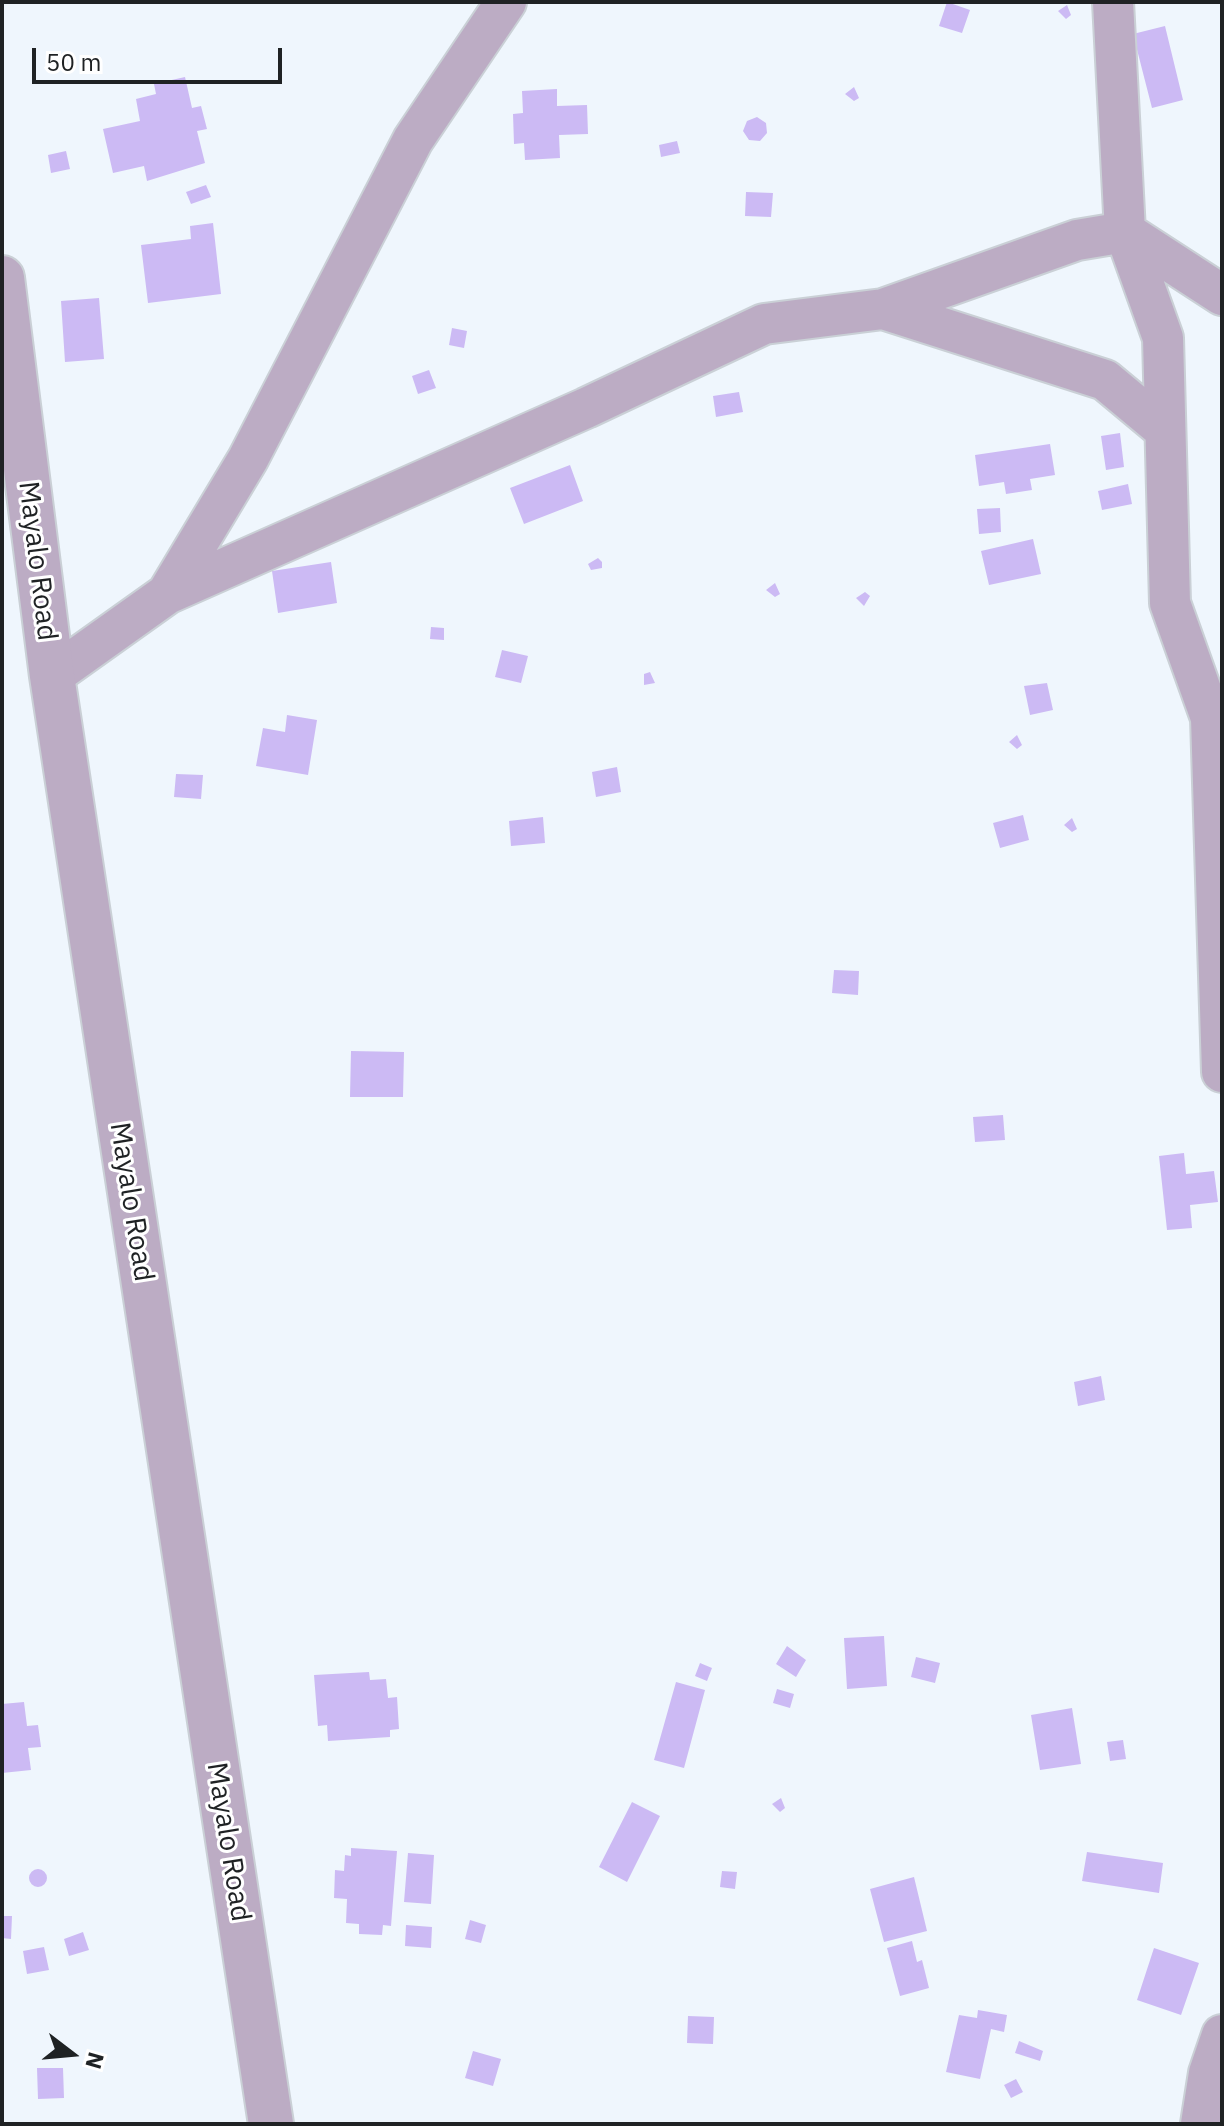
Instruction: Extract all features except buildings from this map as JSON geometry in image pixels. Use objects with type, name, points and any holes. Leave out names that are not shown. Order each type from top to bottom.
[{"type":"street","points":[[167,594],[248,459],[413,140],[506,2]]},
{"type":"street","points":[[1113,2],[1125,232],[1163,338],[1170,603],[1216,724],[1222,1072]]},
{"type":"street","points":[[52,676],[167,594],[586,408],[764,324],[883,309],[1077,240],[1125,232],[1222,295]]},
{"type":"street","name":"Mayalo Road","points":[[2,278],[52,676],[271,2124]]},
{"type":"street","points":[[883,309],[1105,380],[1165,430]]},
{"type":"street","points":[[1201,2124],[1209,2073],[1222,2035]]}]
